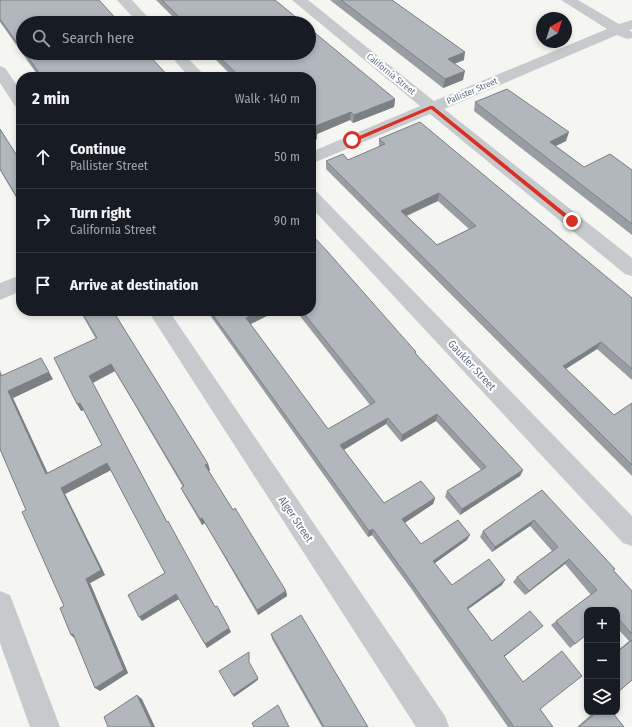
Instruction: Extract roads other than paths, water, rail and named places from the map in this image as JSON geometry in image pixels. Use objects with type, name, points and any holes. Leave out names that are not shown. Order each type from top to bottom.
[{"type":"street","points":[[124,0],[139,16]]},
{"type":"street","name":"California Street","points":[[299,0],[632,270]]},
{"type":"street","points":[[568,0],[625,27],[632,38]]},
{"type":"street","name":"Pallister Street","points":[[316,156],[625,27]]},
{"type":"street","points":[[182,60],[193,72]]},
{"type":"street","points":[[0,71],[16,95]]},
{"type":"street","name":"Gaukler Street","points":[[316,201],[632,534]]},
{"type":"street","points":[[0,292],[16,285]]},
{"type":"street","name":"Alger Street","points":[[161,316],[434,727]]},
{"type":"street","points":[[0,605],[45,727]]}]
